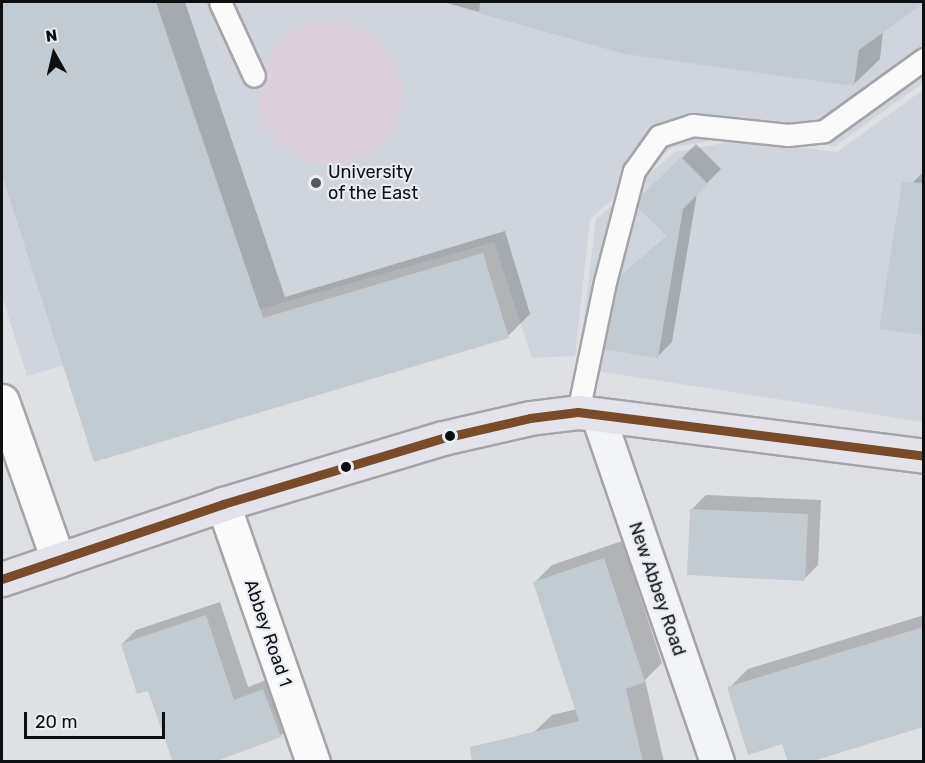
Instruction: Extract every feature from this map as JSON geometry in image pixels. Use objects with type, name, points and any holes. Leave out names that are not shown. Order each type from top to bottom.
[{"type":"highway","points":[[2,579],[223,504],[443,438],[530,418],[588,414],[924,456]]},
{"type":"street","points":[[2,400],[58,560]]},
{"type":"street","name":"New Abbey Road","points":[[588,414],[717,762]]},
{"type":"street","name":"Abbey Road 1","points":[[223,504],[313,762]]},
{"type":"lane","points":[[220,2],[254,76]]},
{"type":"lane","points":[[588,414],[605,282],[634,171],[659,136],[692,125],[788,135],[824,131],[924,59]]},
{"type":"shaded area","name":"University of the East","points":[[2,2],[923,2],[923,83],[835,146],[740,135],[671,148],[590,219],[575,356],[532,358],[494,242],[27,376],[2,296]]},
{"type":"shaded area","points":[[330,21],[358,26],[381,42],[397,65],[402,93],[397,121],[381,144],[358,160],[330,165],[302,160],[279,144],[263,121],[258,93],[263,65],[279,42],[302,26]]},
{"type":"shaded area","points":[[923,90],[923,422],[578,368],[596,219],[675,152],[740,140],[837,152]]},
{"type":"building","points":[[2,2],[156,2],[263,318],[483,253],[509,338],[94,462],[2,175]]},
{"type":"building","points":[[480,2],[924,3],[859,50],[854,86],[625,54],[479,13]]},
{"type":"building","points":[[681,157],[708,184],[683,209],[658,358],[604,349],[620,276],[667,236],[638,208],[640,197]]},
{"type":"building","points":[[902,182],[924,183],[924,335],[879,329]]},
{"type":"building","points":[[690,509],[808,514],[805,581],[687,575]]},
{"type":"building","points":[[604,558],[645,682],[626,689],[643,762],[472,762],[470,747],[579,721],[533,582]]},
{"type":"building","points":[[206,615],[234,700],[263,689],[281,737],[214,762],[173,762],[148,691],[137,694],[121,644]]},
{"type":"building","points":[[923,627],[923,727],[810,762],[788,762],[782,744],[748,755],[727,687]]},
{"type":"transit line","points":[[2,579],[223,504],[443,438],[530,418],[578,412],[924,456]]},
{"type":"place","name":"University of the East","points":[[316,183]]}]
